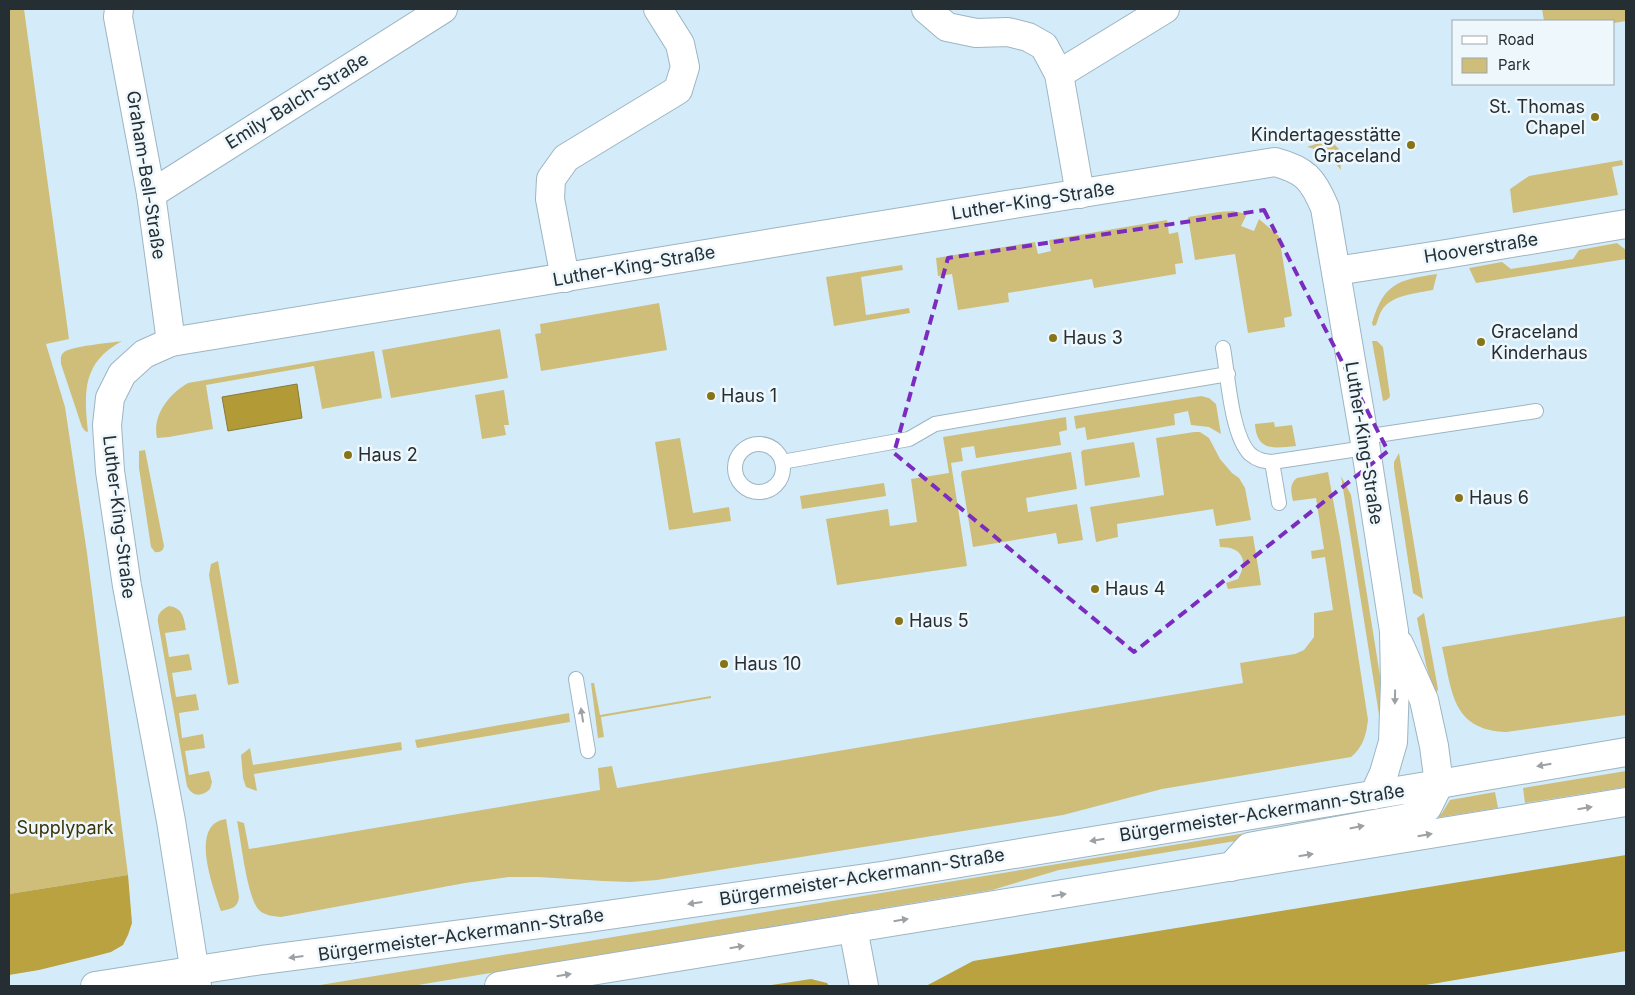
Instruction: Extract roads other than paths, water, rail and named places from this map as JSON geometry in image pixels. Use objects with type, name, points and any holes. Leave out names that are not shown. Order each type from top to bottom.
[{"type":"street","name":"Graham-Bell-Straße","points":[[120,9],[118,17],[151,194],[171,342]]},
{"type":"street","name":"Emily-Balch-Straße","points":[[151,194],[443,9]]},
{"type":"street","points":[[565,278],[550,199],[551,178],[566,158],[678,90],[686,67],[680,44],[658,9]]},
{"type":"street","points":[[926,9],[947,27],[976,33],[1008,32],[1028,37],[1044,46],[1059,74],[1080,194]]},
{"type":"street","points":[[1059,74],[1165,9]]},
{"type":"street","name":"Luther-King-Straße","points":[[196,978],[171,821],[125,576],[110,471],[107,425],[110,398],[122,374],[144,354],[171,342],[858,228],[1274,162],[1291,166],[1306,175],[1318,190],[1325,208],[1394,631],[1393,742],[1384,773],[1374,795]]},
{"type":"street","name":"Hooverstraße","points":[[1336,271],[1626,224]]},
{"type":"street","name":"Luther-King-Straße","points":[[1394,631],[1424,700],[1434,746],[1439,784]]},
{"type":"street","name":"Bürgermeister-Ackermann-Straße","points":[[95,986],[196,978],[587,918],[881,876],[1626,752]]},
{"type":"street","points":[[1231,867],[1249,847],[1407,818],[1427,808],[1439,784]]},
{"type":"street","points":[[499,986],[1626,802]]},
{"type":"street","points":[[853,928],[864,986]]},
{"type":"lane","points":[[1223,348],[1235,424],[1250,454],[1261,461],[1272,462],[1364,442],[1536,411]]},
{"type":"lane","points":[[782,462],[909,439],[935,424],[1228,374]]},
{"type":"lane","points":[[1272,462],[1279,503]]},
{"type":"lane","points":[[576,679],[588,750]]},
{"type":"place","name":"St. Thomas Chapel","points":[[1595,117]]},
{"type":"place","name":"Kindertagesstätte Graceland","points":[[1411,145]]},
{"type":"place","name":"Haus 3","points":[[1053,338]]},
{"type":"place","name":"Graceland Kinderhaus","points":[[1481,342]]},
{"type":"place","name":"Haus 1","points":[[711,396]]},
{"type":"place","name":"Haus 2","points":[[348,455]]},
{"type":"place","name":"Haus 6","points":[[1459,498]]},
{"type":"place","name":"Haus 4","points":[[1095,589]]},
{"type":"place","name":"Haus 5","points":[[899,621]]},
{"type":"place","name":"Haus 10","points":[[724,664]]},
{"type":"park label","name":"Supplypark","points":[[65,828]]}]
